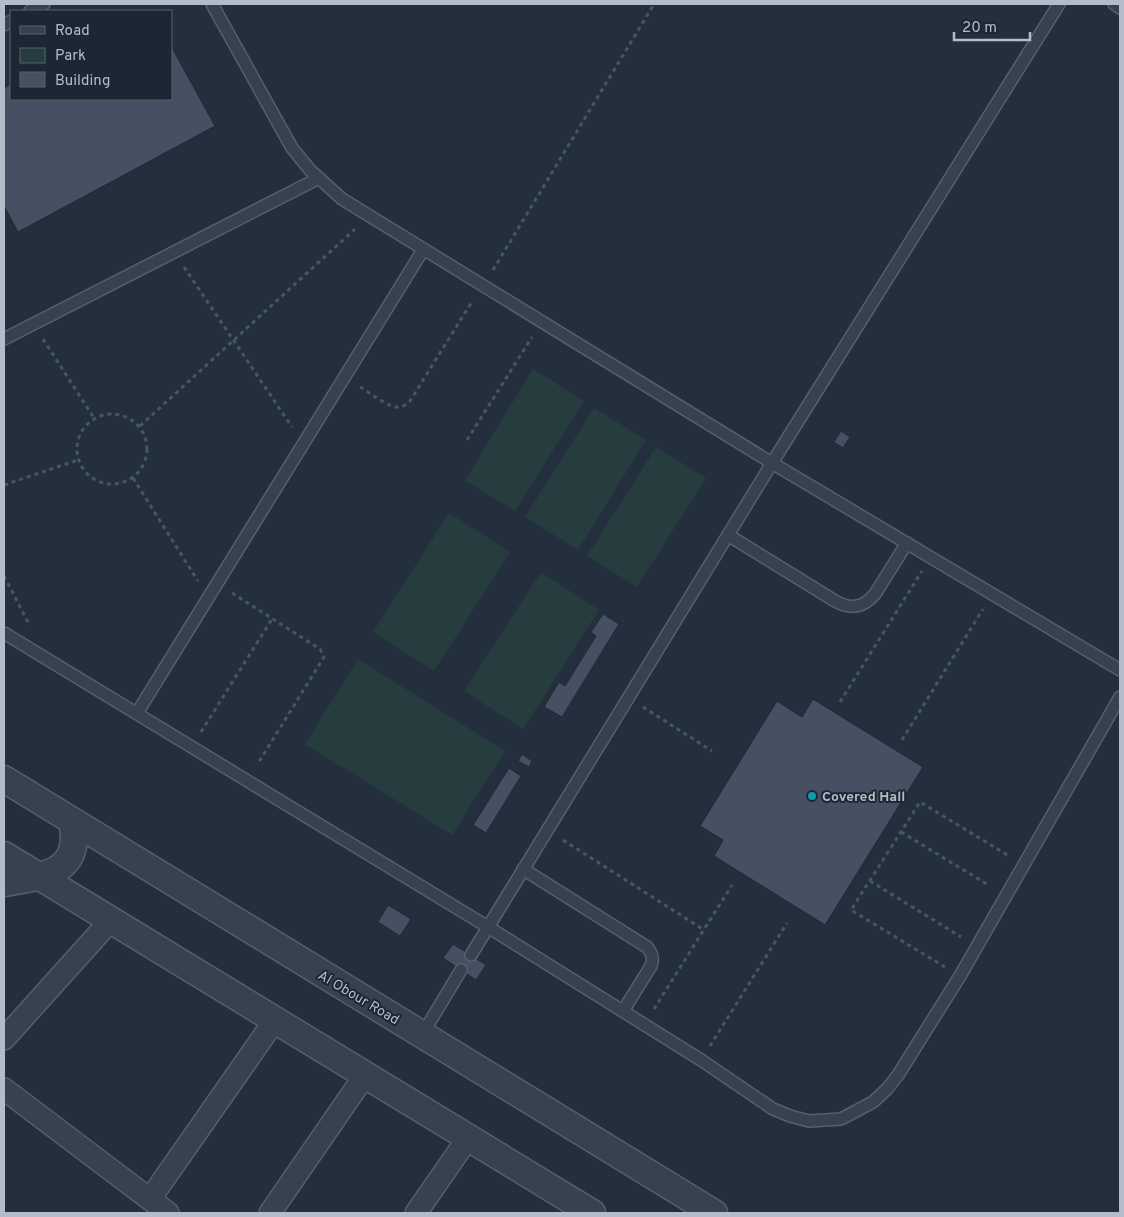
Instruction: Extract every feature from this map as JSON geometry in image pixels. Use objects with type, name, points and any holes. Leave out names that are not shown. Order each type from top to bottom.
[{"type":"street","name":"Al Obour Road","points":[[4,780],[714,1213]]},
{"type":"street","points":[[4,883],[40,877],[52,873],[62,866],[69,857],[74,840],[72,821]]},
{"type":"street","points":[[4,855],[592,1213]]},
{"type":"street","points":[[4,1040],[111,920]]},
{"type":"street","points":[[150,1199],[275,1020]]},
{"type":"street","points":[[270,1213],[365,1075]]},
{"type":"street","points":[[4,1089],[168,1213]]},
{"type":"street","points":[[416,1213],[468,1138]]},
{"type":"lane","points":[[32,10],[44,4]]},
{"type":"lane","points":[[212,4],[292,148],[318,178],[342,199],[772,464],[1120,670]]},
{"type":"lane","points":[[471,955],[728,535],[1059,4]]},
{"type":"lane","points":[[1114,4],[1120,8]]},
{"type":"lane","points":[[4,339],[318,178]]},
{"type":"lane","points":[[137,714],[424,250]]},
{"type":"lane","points":[[728,535],[843,606],[851,608],[869,602],[906,543]]},
{"type":"lane","points":[[4,633],[488,926],[701,1060],[772,1109],[790,1116],[809,1120],[841,1119],[873,1102],[898,1075],[1007,896],[1120,696]]},
{"type":"lane","points":[[523,869],[651,951],[653,961],[651,966],[623,1011]]},
{"type":"lane","points":[[422,1035],[461,970]]},
{"type":"path","points":[[345,377],[393,407],[406,405],[410,401],[503,255],[654,4]]},
{"type":"path","points":[[140,426],[369,217]]},
{"type":"path","points":[[174,252],[304,444]]},
{"type":"path","points":[[467,440],[541,322]]},
{"type":"path","points":[[33,324],[94,418]]},
{"type":"path","points":[[106,414],[119,414],[130,418],[140,426],[146,436],[147,454],[141,470],[133,478],[123,483],[101,483],[84,470],[78,460],[78,441],[86,424],[94,418],[106,414]]},
{"type":"path","points":[[4,485],[78,460]]},
{"type":"path","points":[[133,478],[209,597]]},
{"type":"path","points":[[840,702],[930,557]]},
{"type":"path","points":[[4,576],[48,660]]},
{"type":"path","points":[[218,583],[320,649],[324,658],[248,781]]},
{"type":"path","points":[[902,740],[992,594]]},
{"type":"path","points":[[192,746],[272,619]]},
{"type":"path","points":[[629,697],[712,751]]},
{"type":"path","points":[[960,976],[851,910],[920,802],[1024,866]]},
{"type":"path","points":[[547,830],[704,930]]},
{"type":"path","points":[[901,832],[1007,896]]},
{"type":"path","points":[[870,881],[977,947]]},
{"type":"path","points":[[644,1024],[732,885]]},
{"type":"path","points":[[701,1060],[787,923]]},
{"type":"green space","points":[[533,369],[584,401],[515,511],[465,480]]},
{"type":"green space","points":[[594,408],[646,440],[578,550],[525,517]]},
{"type":"green space","points":[[656,447],[706,478],[637,587],[587,556]]},
{"type":"green space","points":[[449,513],[510,552],[434,671],[373,632]]},
{"type":"green space","points":[[541,572],[599,610],[523,729],[464,691]]},
{"type":"green space","points":[[358,659],[505,751],[452,835],[305,744]]},
{"type":"building","points":[[172,48],[215,126],[18,232],[4,206],[4,88],[10,85],[10,100],[172,100]]},
{"type":"building","points":[[841,431],[850,437],[843,448],[834,442]]},
{"type":"building","points":[[603,614],[619,624],[562,717],[544,707],[559,682],[565,686],[596,636],[591,632]]},
{"type":"building","name":"Covered Hall","points":[[813,699],[923,767],[825,925],[714,856],[723,840],[700,826],[777,701],[802,717]]},
{"type":"building","points":[[522,754],[532,761],[529,767],[518,761]]},
{"type":"building","points":[[509,768],[521,776],[486,833],[473,825]]},
{"type":"building","points":[[388,905],[411,919],[400,936],[378,922]]},
{"type":"building","points":[[453,944],[486,965],[476,980],[443,958]]},
{"type":"place","name":"Covered Hall","points":[[812,796]]}]
